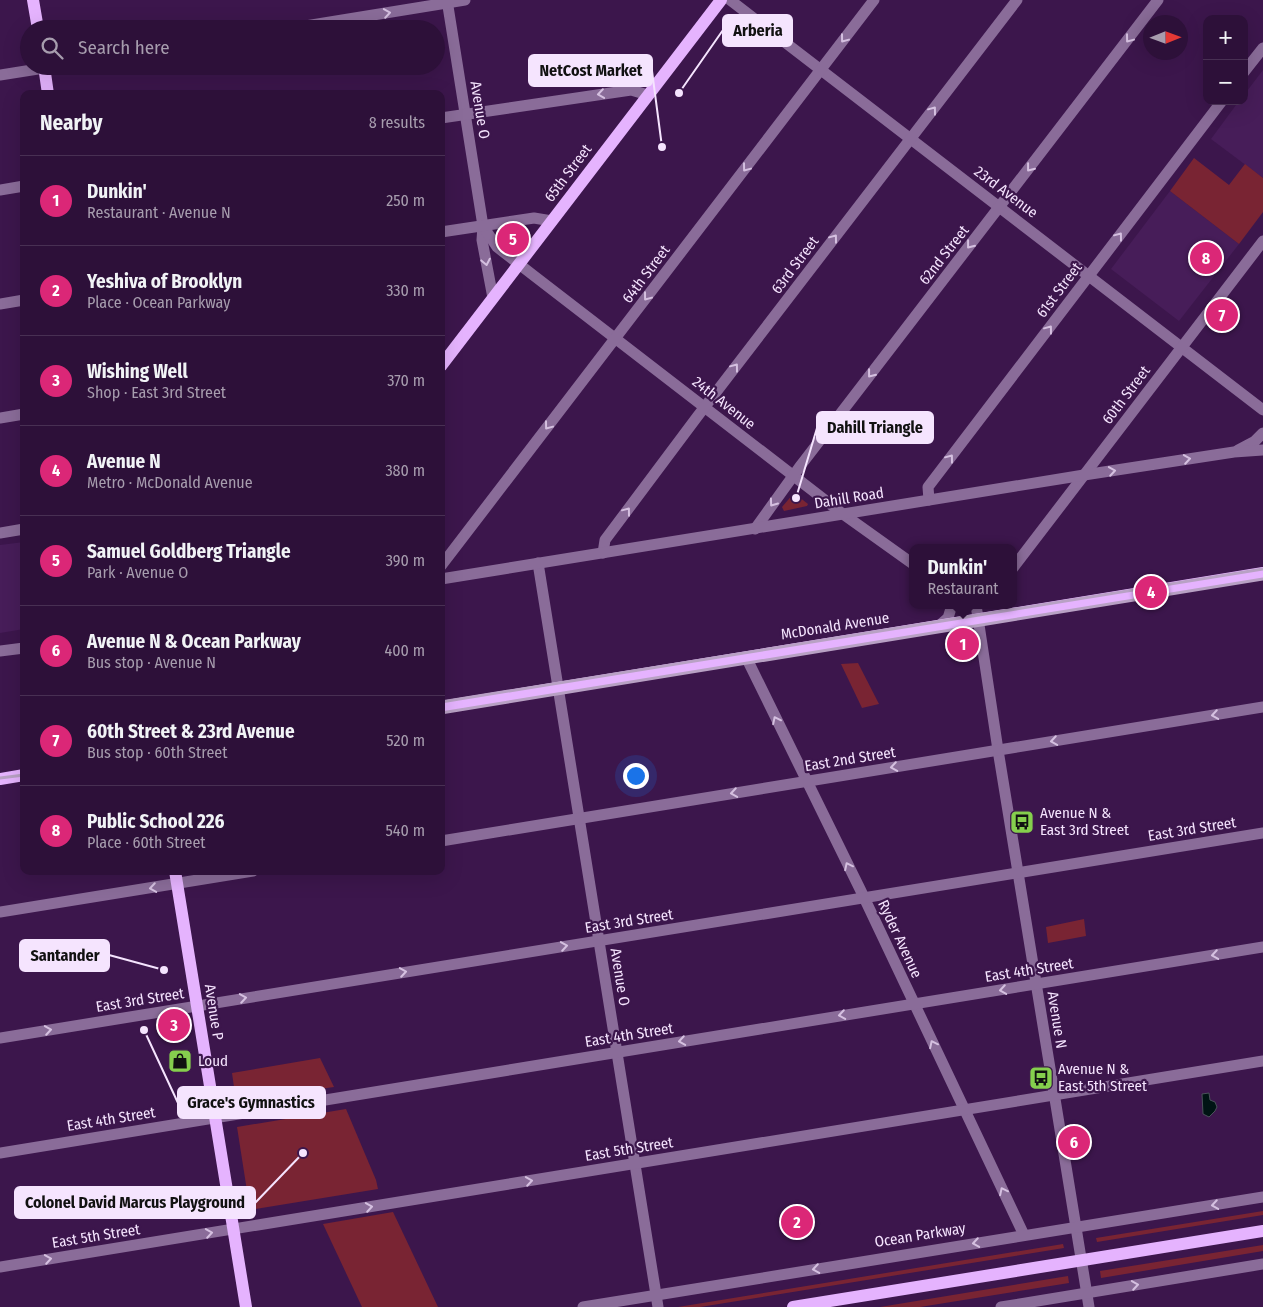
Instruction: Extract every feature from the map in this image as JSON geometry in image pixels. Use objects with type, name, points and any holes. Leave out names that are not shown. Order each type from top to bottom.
[{"type":"main road","points":[[33,0],[36,20]]},
{"type":"main road","name":"65th Street","points":[[445,358],[493,298],[721,0]]},
{"type":"main road","points":[[48,75],[48,90]]},
{"type":"main road","name":"McDonald Avenue","points":[[445,706],[1263,573]]},
{"type":"main road","points":[[0,779],[20,776]]},
{"type":"main road","name":"Avenue P","points":[[176,877],[246,1307]]},
{"type":"main road","points":[[793,1307],[1263,1231]]},
{"type":"street","points":[[338,20],[447,1],[465,0]]},
{"type":"street","name":"23rd Avenue","points":[[730,0],[1090,275],[1263,410]]},
{"type":"street","name":"64th Street","points":[[445,561],[874,0]]},
{"type":"street","name":"63rd Street","points":[[603,552],[605,540],[1017,0]]},
{"type":"street","name":"62nd Street","points":[[755,529],[794,475],[1158,0]]},
{"type":"street","name":"Avenue O","points":[[447,1],[484,226],[482,240],[493,298]]},
{"type":"street","points":[[1248,67],[1263,48]]},
{"type":"street","points":[[0,75],[20,72]]},
{"type":"street","points":[[445,117],[631,90],[648,95]]},
{"type":"street","name":"61st Street","points":[[929,500],[928,487],[1219,105]]},
{"type":"street","points":[[0,190],[20,187]]},
{"type":"street","points":[[445,231],[534,218],[552,221]]},
{"type":"street","name":"Avenue O","points":[[484,226],[497,246],[519,264]]},
{"type":"street","name":"60th Street","points":[[1017,563],[1263,241]]},
{"type":"street","name":"24th Avenue","points":[[519,264],[843,514],[909,561]]},
{"type":"street","points":[[0,304],[20,301]]},
{"type":"street","points":[[0,418],[20,415]]},
{"type":"street","points":[[1234,452],[1255,441],[1263,434]]},
{"type":"street","name":"Dahill Road","points":[[445,578],[1084,475],[1234,452],[1263,450]]},
{"type":"street","points":[[0,532],[20,530]]},
{"type":"street","name":"Avenue O","points":[[538,563],[658,1307]]},
{"type":"street","points":[[940,625],[948,618],[951,609]]},
{"type":"street","points":[[977,609],[978,618]]},
{"type":"street","points":[[978,618],[984,609]]},
{"type":"street","name":"Avenue N","points":[[978,618],[1089,1307]]},
{"type":"street","points":[[0,651],[20,648]]},
{"type":"street","name":"Ryder Avenue","points":[[746,657],[864,898],[1024,1235]]},
{"type":"street","name":"East 2nd Street","points":[[445,840],[1263,707]]},
{"type":"street","name":"East 3rd Street","points":[[0,1038],[1263,833]]},
{"type":"street","points":[[0,912],[176,877],[201,875]]},
{"type":"street","name":"East 4th Street","points":[[0,1152],[1263,947]]},
{"type":"street","name":"East 5th Street","points":[[0,1266],[1263,1061]]},
{"type":"street","name":"Ocean Parkway","points":[[583,1307],[1263,1197]]},
{"type":"street","points":[[1002,1307],[1263,1264]]},
{"type":"shaded area","points":[[1263,70],[1263,178],[1211,139],[1236,105],[1248,105],[1248,90]]},
{"type":"shaded area","points":[[1194,158],[1229,185],[1245,164],[1263,178],[1263,212],[1239,244],[1170,191]]},
{"type":"shaded area","points":[[1170,191],[1239,244],[1179,321],[1111,269]]},
{"type":"shaded area","points":[[794,493],[808,504],[807,506],[784,511],[782,507]]},
{"type":"shaded area","points":[[20,542],[20,630],[0,633],[0,545]]},
{"type":"shaded area","points":[[858,663],[879,704],[862,708],[841,664]]},
{"type":"shaded area","points":[[1084,919],[1086,936],[1048,943],[1046,927]]},
{"type":"shaded area","points":[[320,1058],[334,1087],[236,1101],[232,1073]]},
{"type":"shaded area","points":[[1209,1093],[1210,1100],[1215,1102],[1217,1107],[1209,1117],[1203,1114],[1202,1094]]},
{"type":"shaded area","points":[[346,1109],[378,1189],[250,1210],[237,1127]]},
{"type":"shaded area","points":[[1263,1211],[1263,1215],[1097,1242],[1096,1238]]},
{"type":"shaded area","points":[[393,1212],[438,1307],[362,1307],[323,1224]]},
{"type":"shaded area","points":[[1063,1244],[1064,1248],[700,1307],[678,1307]]},
{"type":"shaded area","points":[[1263,1245],[1263,1251],[1101,1278],[1100,1271]]},
{"type":"shaded area","points":[[1068,1276],[1069,1283],[920,1307],[880,1307]]},
{"type":"railway","points":[[1017,609],[1263,569]]},
{"type":"railway","points":[[445,712],[1263,579]]},
{"type":"railway","points":[[445,701],[1016,609]]},
{"type":"railway","points":[[0,778],[20,776]]},
{"type":"place","name":"Arberia","points":[[679,93]]},
{"type":"place","name":"NetCost Market","points":[[662,147]]},
{"type":"place","name":"Samuel Goldberg Triangle","points":[[513,239]]},
{"type":"place","name":"Public School 226","points":[[1206,258]]},
{"type":"place","name":"60th Street & 23rd Avenue","points":[[1222,315]]},
{"type":"place","name":"Dahill Triangle","points":[[796,498]]},
{"type":"place","name":"Avenue N","points":[[1151,592]]},
{"type":"place","name":"Dunkin'","points":[[963,644]]},
{"type":"place","name":"Avenue N & East 3rd Street","points":[[1022,822]]},
{"type":"place","name":"Santander","points":[[164,970]]},
{"type":"place","name":"Wishing Well","points":[[174,1025]]},
{"type":"place","name":"Grace's Gymnastics","points":[[144,1030]]},
{"type":"place","name":"Loud","points":[[180,1061]]},
{"type":"place","name":"Avenue N & East 5th Street","points":[[1041,1078]]},
{"type":"place","name":"Avenue N & Ocean Parkway","points":[[1074,1142]]},
{"type":"place","name":"Colonel David Marcus Playground","points":[[303,1153]]},
{"type":"place","name":"Yeshiva of Brooklyn","points":[[797,1222]]}]
